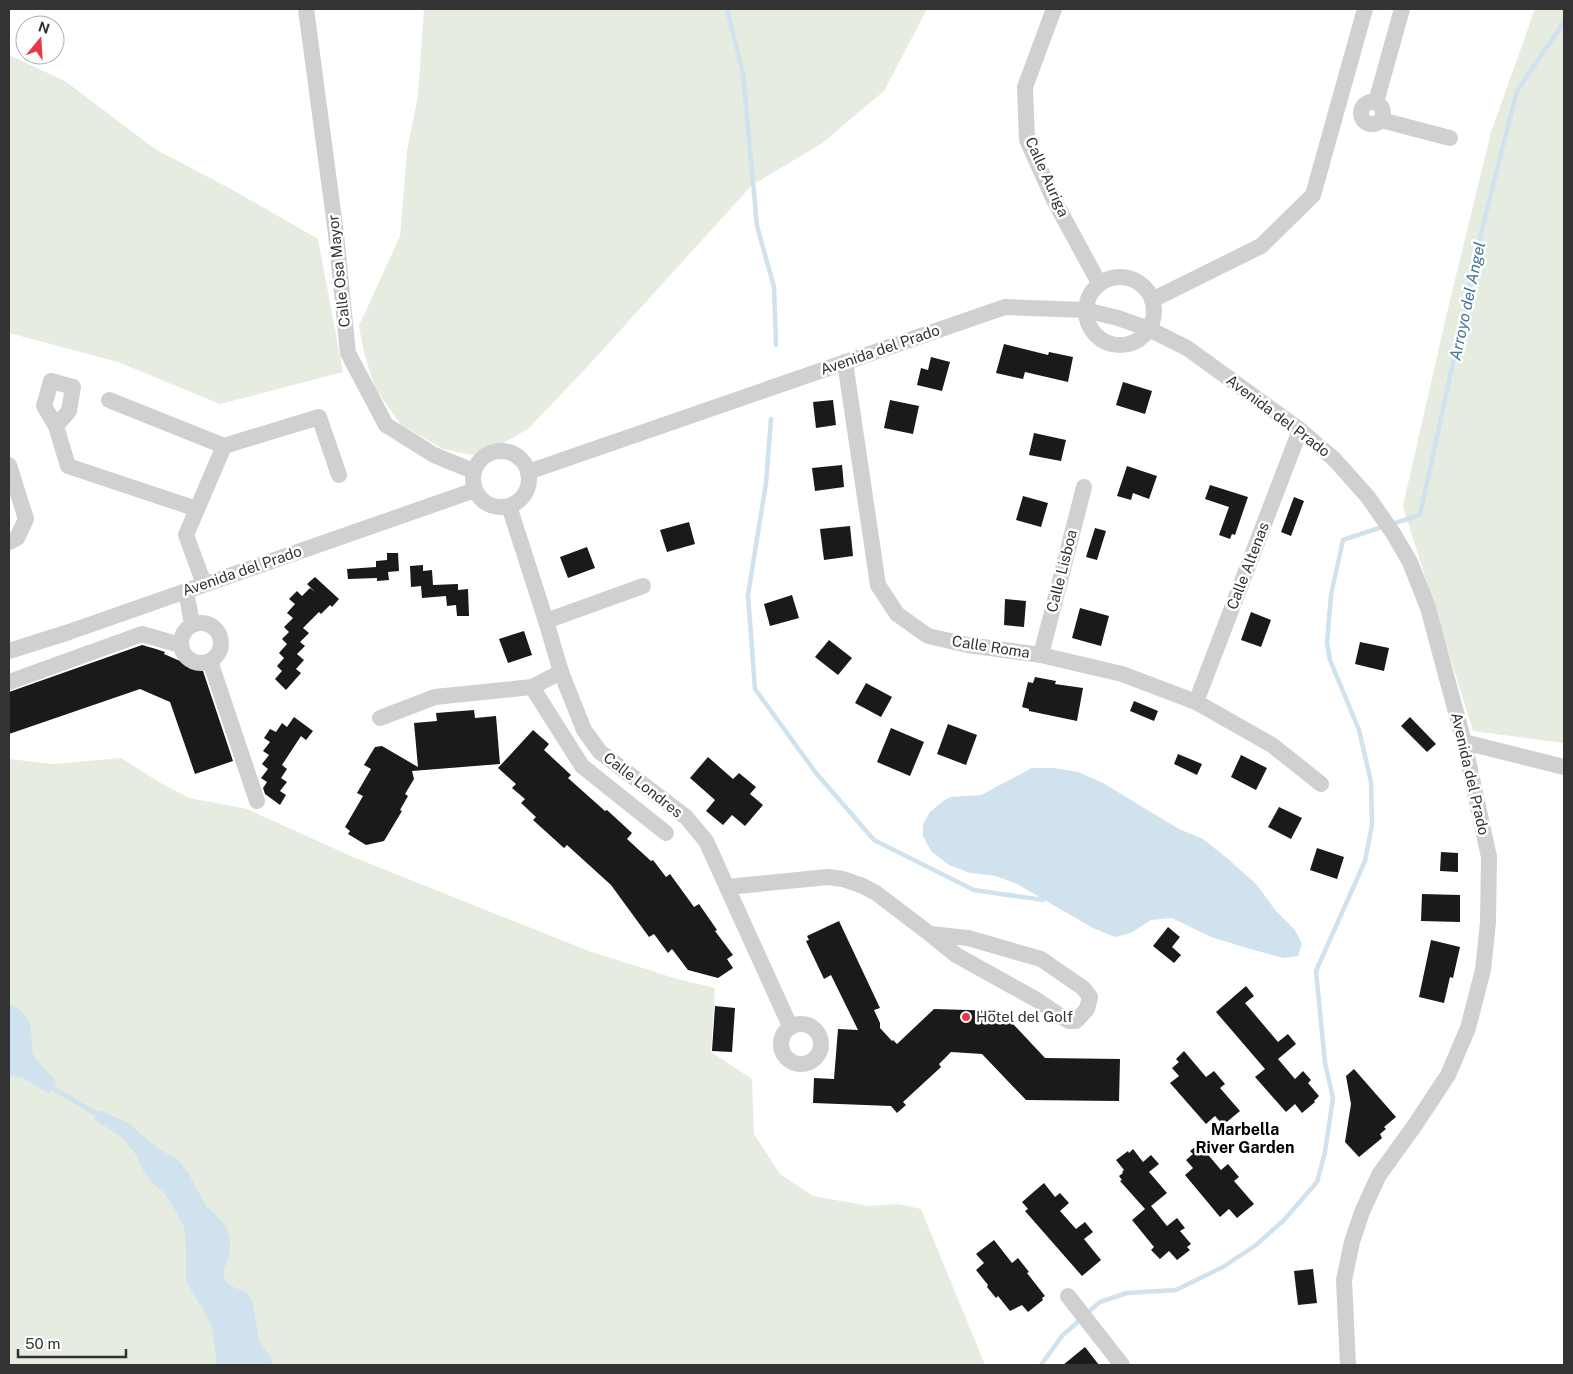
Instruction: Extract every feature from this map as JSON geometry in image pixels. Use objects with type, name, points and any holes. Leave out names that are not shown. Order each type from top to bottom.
[{"type":"street","name":"Calle Osa Mayor","points":[[306,9],[336,234],[348,353],[386,425],[434,455],[473,471]]},
{"type":"street","name":"Calle Auriga","points":[[1054,9],[1024,86],[1027,140],[1054,200],[1099,283]]},
{"type":"street","points":[[1152,300],[1261,246],[1313,195],[1365,9]]},
{"type":"street","points":[[1402,9],[1376,102],[1380,104],[1384,112],[1381,120],[1450,138]]},
{"type":"street","points":[[1119,276],[1140,282],[1152,300],[1153,320],[1149,329],[1142,337],[1132,343],[1110,344],[1100,339],[1091,331],[1086,321],[1085,310],[1089,295],[1099,283],[1108,278],[1119,276]]},
{"type":"street","name":"Avenida del Prado","points":[[528,472],[1005,307],[1085,310],[1118,318],[1149,329],[1187,348],[1300,430],[1334,459],[1368,497],[1393,533],[1410,562],[1428,608],[1464,742],[1489,857],[1488,922],[1482,970],[1468,1028],[1448,1075],[1379,1175],[1362,1212],[1352,1242],[1344,1280],[1348,1365]]},
{"type":"street","name":"Calle Roma","points":[[845,362],[878,585],[897,614],[928,636],[968,645],[1041,655],[1122,674],[1196,702],[1272,745],[1321,784]]},
{"type":"street","points":[[109,400],[224,446],[318,417],[339,476]]},
{"type":"street","points":[[56,426],[68,466],[197,509]]},
{"type":"street","name":"Calle Altenas","points":[[1196,702],[1300,430]]},
{"type":"street","points":[[204,584],[186,535],[224,446]]},
{"type":"street","points":[[501,450],[513,453],[523,461],[528,472],[529,479],[526,493],[516,503],[509,506],[495,507],[483,501],[474,490],[473,471],[479,460],[489,453],[501,450]]},
{"type":"street","points":[[9,465],[26,519],[17,538],[9,542]]},
{"type":"street","name":"Calle Lisboa","points":[[1041,655],[1084,487]]},
{"type":"street","name":"Avenida del Prado","points":[[9,651],[69,632],[474,490]]},
{"type":"street","name":"Calle Londres","points":[[509,506],[561,672],[584,730],[600,752],[686,817],[706,841],[790,1026]]},
{"type":"street","points":[[546,621],[643,586]]},
{"type":"street","points":[[186,591],[192,624]]},
{"type":"street","points":[[204,622],[210,625],[215,628],[221,639],[219,652],[210,661],[201,663],[191,661],[184,654],[180,645],[181,637],[185,629],[192,624],[204,622]]},
{"type":"street","points":[[9,682],[142,634],[180,645]]},
{"type":"street","points":[[210,661],[257,801]]},
{"type":"street","points":[[380,718],[435,697],[532,687],[561,672]]},
{"type":"street","points":[[532,687],[582,766],[666,833]]},
{"type":"street","points":[[1464,742],[1564,767]]},
{"type":"street","points":[[727,887],[813,878],[843,879],[876,893],[956,955],[1069,1020],[1076,1021],[1087,1009],[1090,997],[1083,988],[1041,959],[968,938],[930,934]]},
{"type":"street","points":[[1068,1296],[1122,1365]]},
{"type":"shaded area","points":[[424,9],[927,9],[884,91],[821,144],[752,185],[588,366],[528,429],[501,444],[472,455],[443,449],[401,425],[375,388],[364,353],[359,326],[400,236],[407,151],[418,96]]},
{"type":"shaded area","points":[[1535,9],[1564,9],[1564,743],[1473,731],[1403,506],[1491,132]]},
{"type":"shaded area","points":[[9,55],[15,58],[15,65],[31,65],[65,81],[155,149],[229,188],[318,239],[343,372],[220,404],[118,362],[9,333]]},
{"type":"shaded area","points":[[121,758],[189,798],[247,809],[353,857],[586,950],[677,979],[715,988],[711,1052],[752,1079],[754,1134],[780,1174],[813,1196],[869,1206],[898,1204],[921,1209],[985,1365],[9,1365],[9,759],[53,764]]},
{"type":"water","points":[[1032,768],[1054,768],[1078,772],[1103,783],[1179,829],[1203,839],[1256,884],[1276,911],[1295,930],[1302,944],[1298,956],[1284,958],[1250,949],[1211,937],[1172,918],[1151,920],[1131,933],[1115,937],[1093,928],[1017,884],[996,876],[970,873],[949,865],[931,851],[923,836],[923,824],[930,812],[942,802],[950,797],[981,795]]},
{"type":"water","points":[[9,1004],[25,1015],[29,1024],[33,1054],[57,1082],[48,1093],[23,1078],[9,1076]]},
{"type":"water","points":[[100,1110],[128,1123],[155,1146],[179,1161],[190,1176],[206,1206],[225,1225],[230,1238],[230,1252],[223,1273],[225,1281],[233,1287],[246,1292],[253,1303],[259,1340],[271,1358],[273,1365],[217,1365],[212,1327],[186,1279],[184,1227],[165,1194],[144,1172],[137,1156],[123,1138],[94,1119]]},
{"type":"building","points":[[1004,344],[1048,355],[1049,352],[1073,357],[1068,382],[1025,372],[1023,379],[996,373]]},
{"type":"building","points":[[931,357],[950,362],[942,391],[917,385],[921,368],[928,370]]},
{"type":"building","points":[[1123,382],[1152,391],[1145,414],[1116,405]]},
{"type":"building","points":[[833,400],[836,425],[816,428],[813,402]]},
{"type":"building","points":[[890,400],[919,406],[913,434],[884,428]]},
{"type":"building","points":[[1034,433],[1066,440],[1061,461],[1029,455]]},
{"type":"building","points":[[842,465],[844,487],[815,491],[812,468]]},
{"type":"building","points":[[1127,466],[1157,476],[1149,499],[1133,493],[1131,500],[1117,496]]},
{"type":"building","points":[[1210,485],[1248,497],[1235,535],[1232,534],[1230,539],[1219,535],[1229,507],[1205,499]]},
{"type":"building","points":[[1023,496],[1048,503],[1041,527],[1016,520]]},
{"type":"building","points":[[1294,497],[1304,501],[1291,536],[1281,532]]},
{"type":"building","points":[[689,522],[695,544],[667,552],[660,530]]},
{"type":"building","points":[[850,526],[853,556],[824,560],[820,529]]},
{"type":"building","points":[[1095,528],[1106,531],[1097,560],[1086,557]]},
{"type":"building","points":[[587,547],[595,568],[568,578],[560,557]]},
{"type":"building","points":[[387,553],[398,553],[399,571],[388,572],[389,580],[377,581],[377,578],[348,579],[347,569],[376,567],[376,561],[387,560]]},
{"type":"building","points":[[423,565],[423,571],[432,570],[433,585],[458,584],[458,590],[468,589],[469,616],[457,616],[456,605],[447,606],[446,596],[422,598],[421,586],[411,587],[410,566]]},
{"type":"building","points":[[315,577],[339,599],[332,607],[330,605],[321,614],[319,612],[303,628],[309,633],[300,642],[305,646],[297,654],[304,660],[296,669],[301,673],[286,690],[275,679],[282,671],[277,666],[284,658],[279,653],[287,644],[282,639],[289,632],[284,627],[293,618],[287,613],[295,604],[289,599],[297,591],[302,596],[310,588],[315,592],[307,584]]},
{"type":"building","points":[[792,595],[799,618],[770,626],[764,604]]},
{"type":"building","points":[[1005,599],[1026,601],[1024,627],[1004,625]]},
{"type":"building","points":[[1080,608],[1109,616],[1101,646],[1072,638]]},
{"type":"building","points":[[1251,612],[1271,620],[1261,647],[1241,640]]},
{"type":"building","points":[[524,631],[532,655],[508,663],[499,639]]},
{"type":"building","points":[[829,640],[852,658],[838,675],[815,657]]},
{"type":"building","points":[[1360,642],[1389,648],[1384,671],[1355,664]]},
{"type":"building","points":[[142,645],[165,652],[164,654],[203,671],[233,761],[195,774],[170,702],[140,689],[9,734],[9,692]]},
{"type":"building","points":[[1035,677],[1056,681],[1055,684],[1083,688],[1077,721],[1029,711],[1029,709],[1022,707],[1028,682],[1033,683]]},
{"type":"building","points":[[866,683],[892,697],[881,717],[855,703]]},
{"type":"building","points":[[1134,701],[1158,711],[1154,721],[1130,711]]},
{"type":"building","points":[[474,710],[475,718],[496,716],[500,764],[412,771],[414,779],[405,794],[408,796],[400,810],[402,811],[384,841],[366,845],[348,834],[350,831],[345,827],[363,796],[357,793],[371,769],[364,765],[375,747],[382,746],[418,767],[414,723],[437,721],[436,713]]},
{"type":"building","points":[[294,717],[313,731],[306,740],[301,736],[282,765],[287,769],[281,778],[287,782],[280,791],[286,795],[280,805],[265,794],[263,788],[267,782],[261,778],[268,769],[262,764],[269,755],[263,751],[270,742],[264,738],[270,729],[276,732],[282,723],[287,727]]},
{"type":"building","points":[[1410,717],[1436,744],[1427,752],[1401,726]]},
{"type":"building","points":[[948,724],[977,735],[966,765],[937,754]]},
{"type":"building","points":[[891,728],[924,742],[910,776],[877,762]]},
{"type":"building","points":[[533,730],[549,744],[544,750],[571,775],[568,778],[632,833],[627,839],[651,861],[653,860],[666,877],[670,874],[694,907],[699,904],[717,930],[715,931],[733,955],[727,959],[733,968],[718,978],[688,970],[672,949],[668,953],[654,934],[649,937],[611,885],[567,845],[564,848],[533,820],[536,817],[521,803],[525,799],[512,788],[516,784],[498,768]]},
{"type":"building","points":[[1178,754],[1202,764],[1197,775],[1174,764]]},
{"type":"building","points":[[1241,755],[1267,768],[1256,790],[1231,777]]},
{"type":"building","points":[[708,757],[733,779],[739,773],[756,787],[750,794],[763,805],[745,826],[732,815],[723,825],[706,811],[715,800],[690,778]]},
{"type":"building","points":[[1279,807],[1302,818],[1291,839],[1268,827]]},
{"type":"building","points":[[1317,848],[1344,857],[1337,879],[1310,870]]},
{"type":"building","points":[[1441,852],[1458,853],[1458,872],[1440,871]]},
{"type":"building","points":[[1422,894],[1460,895],[1460,922],[1421,921]]},
{"type":"building","name":"Hotel del Golf","points":[[839,921],[880,1008],[874,1010],[880,1023],[880,1028],[892,1041],[897,1044],[934,1009],[1001,1011],[1045,1058],[1120,1059],[1119,1101],[1026,1100],[982,1054],[951,1052],[939,1064],[941,1067],[903,1102],[906,1105],[897,1113],[891,1106],[813,1103],[814,1078],[834,1079],[838,1029],[858,1030],[831,975],[824,979],[806,941],[809,940],[807,936]]},
{"type":"building","points":[[1168,927],[1180,937],[1172,947],[1181,955],[1174,963],[1153,946]]},
{"type":"building","points":[[1431,940],[1460,947],[1453,978],[1450,977],[1444,1003],[1419,997]]},
{"type":"building","points":[[1246,986],[1254,996],[1245,1003],[1278,1042],[1288,1034],[1296,1044],[1278,1059],[1295,1079],[1303,1071],[1311,1080],[1308,1083],[1319,1096],[1302,1113],[1295,1104],[1286,1112],[1255,1077],[1265,1069],[1216,1012]]},
{"type":"building","points":[[715,1006],[735,1008],[732,1052],[712,1051]]},
{"type":"building","points":[[1184,1051],[1206,1077],[1214,1071],[1225,1084],[1220,1088],[1240,1111],[1223,1125],[1215,1116],[1206,1124],[1170,1083],[1179,1076],[1172,1068],[1179,1062],[1176,1059]]},
{"type":"building","points":[[1354,1069],[1396,1117],[1384,1127],[1386,1129],[1380,1134],[1382,1138],[1359,1157],[1345,1142],[1351,1104],[1346,1076]]},
{"type":"building","points":[[1199,1144],[1221,1170],[1228,1164],[1239,1177],[1234,1181],[1254,1204],[1237,1218],[1229,1209],[1220,1217],[1185,1175],[1193,1168],[1186,1160],[1193,1154],[1190,1151]]},
{"type":"building","points":[[1133,1149],[1143,1162],[1151,1155],[1159,1164],[1149,1172],[1167,1193],[1151,1206],[1167,1226],[1177,1218],[1185,1228],[1180,1231],[1191,1244],[1187,1247],[1190,1250],[1177,1260],[1169,1251],[1160,1259],[1151,1250],[1154,1247],[1132,1220],[1145,1209],[1120,1181],[1122,1180],[1119,1176],[1124,1170],[1116,1160]]},
{"type":"building","points":[[1044,1183],[1055,1197],[1060,1193],[1069,1203],[1060,1211],[1076,1229],[1085,1222],[1093,1232],[1084,1239],[1101,1260],[1082,1276],[1025,1211],[1028,1209],[1022,1202]]},
{"type":"building","points":[[994,1240],[1012,1263],[1018,1258],[1045,1296],[1042,1298],[1043,1300],[1028,1312],[1022,1305],[1010,1311],[998,1296],[996,1298],[976,1270],[984,1263],[976,1254]]},
{"type":"building","points":[[1313,1269],[1317,1303],[1298,1305],[1294,1271]]},
{"type":"building","points":[[1085,1347],[1099,1365],[1063,1365]]},
{"type":"waterway","points":[[727,9],[743,73],[757,226],[774,287],[776,345]]},
{"type":"waterway","name":"Arroyo del Angel","points":[[1392,524],[1420,515],[1482,229],[1517,91],[1564,22]]},
{"type":"waterway","points":[[771,419],[766,483],[748,595],[755,689],[816,773],[874,840],[974,890],[1043,900]]},
{"type":"waterway","points":[[1086,1314],[1100,1302],[1127,1293],[1176,1290],[1223,1267],[1256,1245],[1283,1221],[1317,1182],[1325,1152],[1333,1098],[1325,1063],[1316,971],[1365,861],[1372,825],[1371,782],[1359,730],[1330,660],[1327,643],[1331,595],[1343,540],[1385,526]]},
{"type":"waterway","points":[[49,1086],[100,1116]]},
{"type":"waterway","points":[[1041,1365],[1062,1336],[1081,1319]]},
{"type":"place","name":"Hotel del Golf","points":[[966,1017]]},
{"type":"district","name":"Marbella River Garden","points":[[1245,1138]]}]
